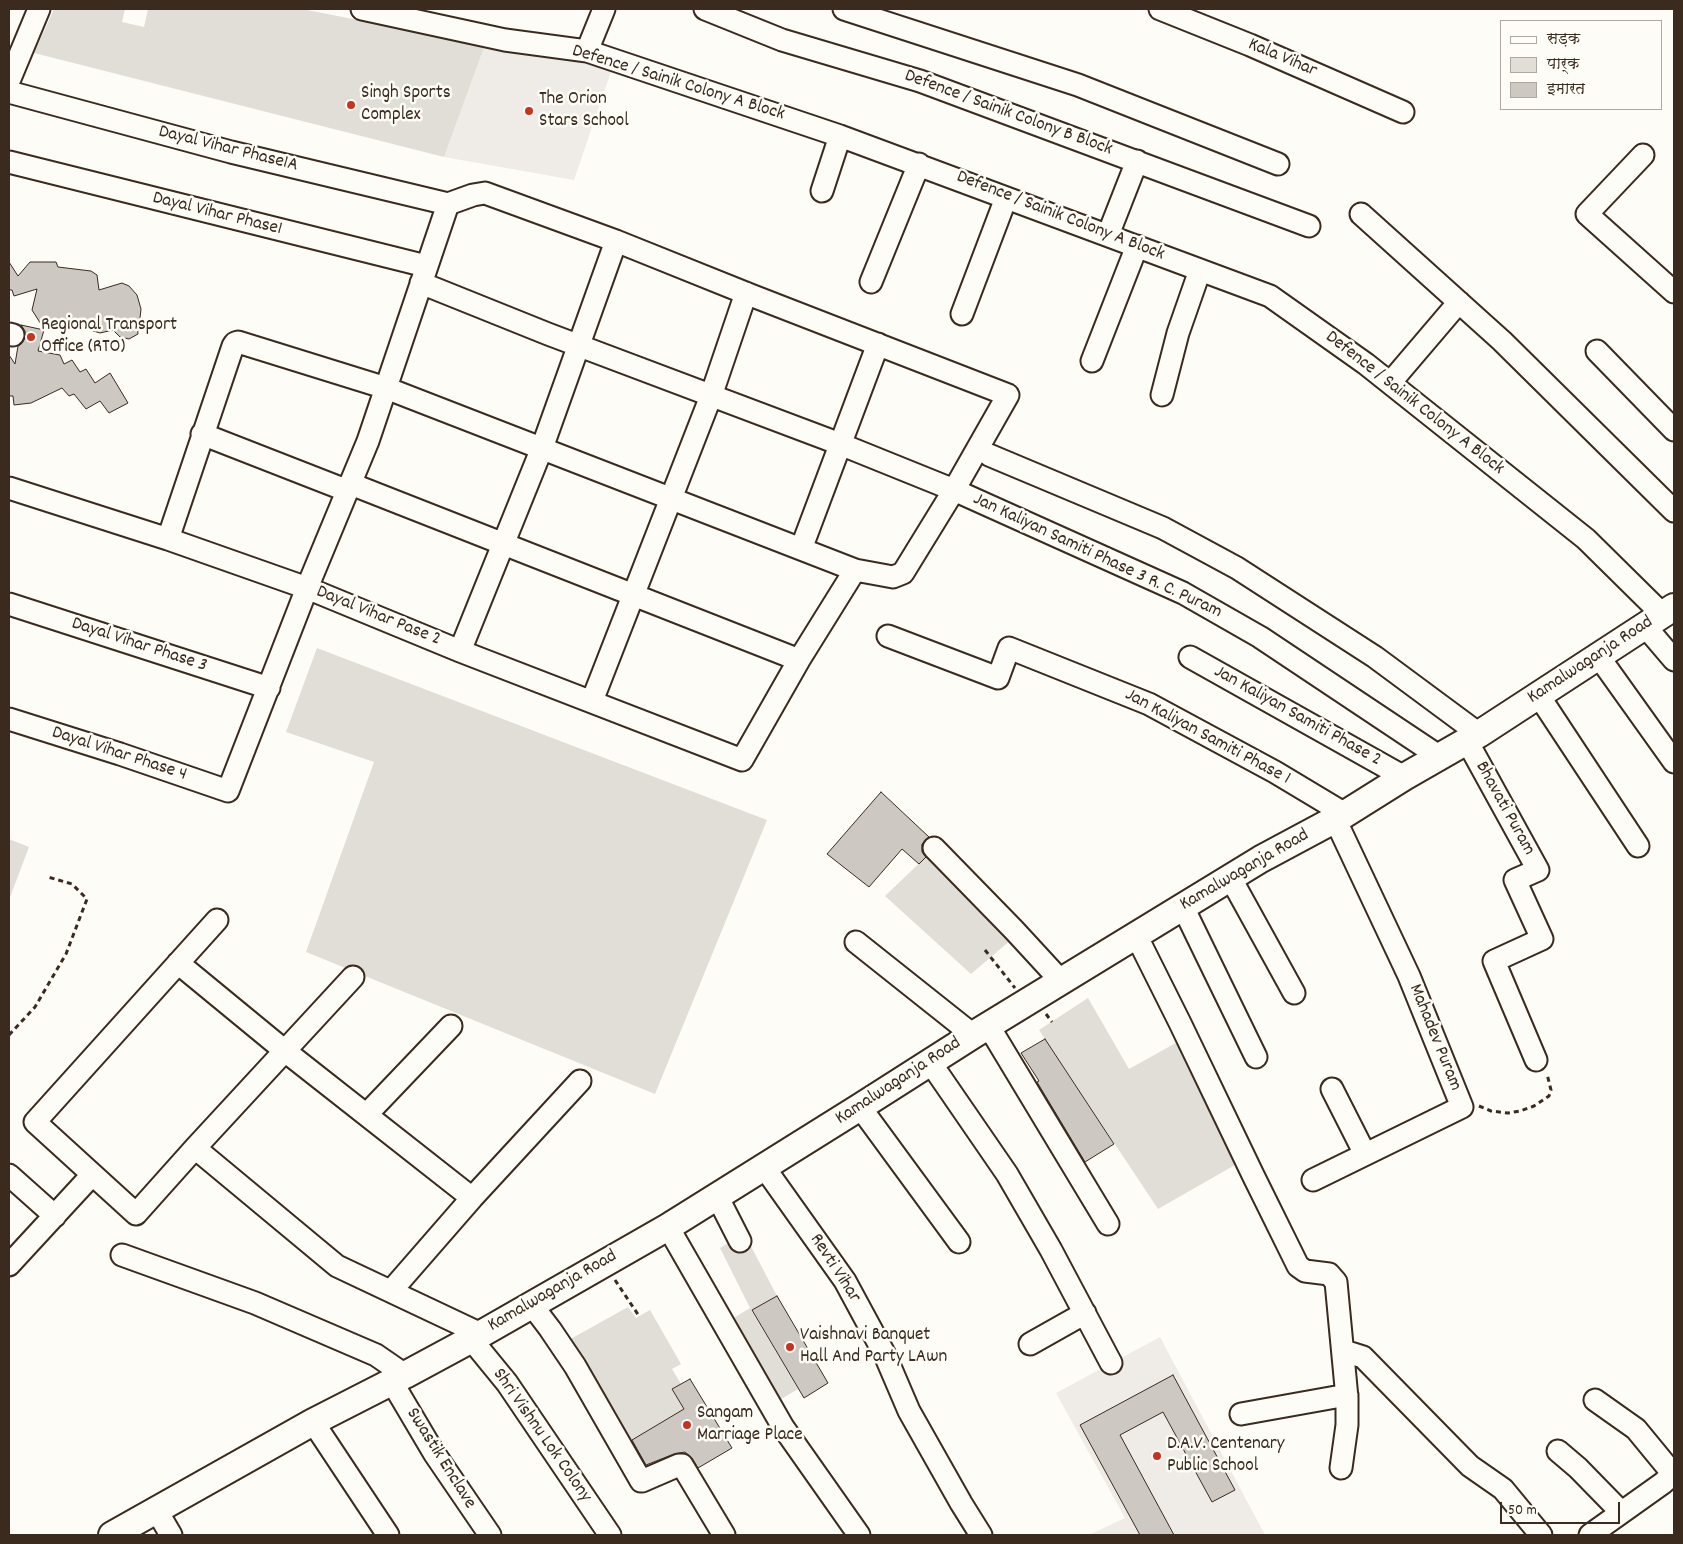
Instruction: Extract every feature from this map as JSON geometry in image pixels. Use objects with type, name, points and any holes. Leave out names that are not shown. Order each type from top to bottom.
[{"type":"main road","name":"Kamalwaganja Road","points":[[112,1535],[313,1422],[398,1379],[476,1336],[668,1227],[980,1030],[1261,859],[1340,816],[1473,738],[1660,616]]},
{"type":"street","points":[[9,80],[15,47],[39,9]]},
{"type":"street","name":"Defence / Sainik Colony A Block","points":[[362,9],[504,40],[587,51],[919,164],[1270,296],[1366,364],[1586,539],[1660,616],[1674,660]]},
{"type":"street","points":[[587,51],[604,9]]},
{"type":"street","name":"Defence / Sainik Colony B Block","points":[[705,9],[782,40],[920,81],[1309,226]]},
{"type":"street","points":[[844,9],[1078,85],[1278,164]]},
{"type":"street","name":"Kala Vihar","points":[[1160,9],[1250,45],[1403,112]]},
{"type":"street","name":"Dayal Vihar Phase1A","points":[[9,92],[231,152],[448,204]]},
{"type":"street","points":[[822,191],[840,136]]},
{"type":"street","points":[[1643,155],[1587,214],[1674,292]]},
{"type":"street","points":[[1108,235],[1137,161]]},
{"type":"street","name":"Dayal Vihar Phase1","points":[[9,162],[424,275],[579,345],[711,396]]},
{"type":"street","points":[[871,282],[919,164]]},
{"type":"street","points":[[168,539],[202,434],[235,343],[248,345],[386,388],[855,570],[893,577],[902,573],[954,490],[1008,395],[616,241],[485,193],[473,194],[448,204],[386,388],[350,488],[269,688]]},
{"type":"street","points":[[962,314],[1006,198]]},
{"type":"street","points":[[1361,214],[1502,341],[1674,511]]},
{"type":"street","points":[[460,652],[542,448],[616,241]]},
{"type":"street","points":[[1092,361],[1137,246]]},
{"type":"street","points":[[1162,395],[1178,333],[1200,270]]},
{"type":"street","points":[[592,701],[711,396],[746,293]]},
{"type":"street","points":[[1390,383],[1459,302]]},
{"type":"street","points":[[801,549],[878,344]]},
{"type":"street","points":[[1597,351],[1674,430]]},
{"type":"street","name":"Jan Kaliyan Samiti Phase 3 R. C. Puram","points":[[711,396],[840,444],[954,490],[1183,593],[1260,637],[1440,757]]},
{"type":"street","points":[[202,434],[503,544],[799,660],[855,570]]},
{"type":"street","points":[[989,455],[1163,528],[1237,568],[1375,656],[1473,738]]},
{"type":"street","name":"Dayal Vihar Pase 2","points":[[9,488],[168,539],[308,588],[460,652],[742,760],[799,660]]},
{"type":"street","name":"Dayal Vihar Phase 3","points":[[9,604],[269,688]]},
{"type":"street","name":"Jan Kaliyan Samiti Phase 1","points":[[888,636],[998,678],[1009,648],[1149,704],[1276,772],[1340,816]]},
{"type":"street","points":[[1599,656],[1670,769]]},
{"type":"street","name":"Jan Kaliyan Samiti Phase 2","points":[[1190,657],[1404,777]]},
{"type":"street","name":"Dayal Vihar Phase 4","points":[[9,719],[228,791],[269,688]]},
{"type":"street","points":[[1539,696],[1638,846]]},
{"type":"street","name":"Bhavati Puram","points":[[1473,738],[1538,870],[1515,880],[1542,939],[1494,961],[1536,1060]]},
{"type":"street","name":"Mahadev Puram","points":[[1313,1180],[1462,1107],[1409,976],[1340,816]]},
{"type":"street","points":[[934,848],[1061,981]]},
{"type":"street","points":[[1230,878],[1294,993]]},
{"type":"street","points":[[1183,907],[1256,1057]]},
{"type":"street","points":[[218,920],[35,1122],[136,1214],[353,977]]},
{"type":"street","points":[[1136,935],[1298,1266],[1304,1271],[1328,1274],[1336,1282],[1352,1353],[1347,1394],[1347,1425],[1341,1468]]},
{"type":"street","points":[[856,942],[980,1030],[1108,1224]]},
{"type":"street","points":[[178,963],[285,1051],[472,1198]]},
{"type":"street","points":[[367,1114],[451,1026]]},
{"type":"street","points":[[930,1062],[1007,1174],[1111,1363]]},
{"type":"street","points":[[391,1291],[472,1198],[580,1081]]},
{"type":"street","points":[[1332,1089],[1365,1154]]},
{"type":"street","points":[[860,1107],[960,1242]]},
{"type":"street","points":[[195,1148],[337,1266],[391,1291],[476,1336]]},
{"type":"street","name":"Revti Vihar","points":[[764,1167],[845,1281],[885,1355],[909,1411],[960,1503],[981,1535]]},
{"type":"street","points":[[9,1175],[54,1216]]},
{"type":"street","points":[[9,1265],[92,1175]]},
{"type":"street","points":[[717,1196],[740,1242]]},
{"type":"street","points":[[668,1227],[783,1427],[859,1535]]},
{"type":"street","points":[[122,1255],[255,1303],[376,1355],[398,1379]]},
{"type":"street","points":[[531,1304],[550,1328],[574,1366],[640,1481],[642,1482],[682,1465],[724,1535]]},
{"type":"street","points":[[1030,1344],[1085,1313]]},
{"type":"street","name":"Shri Vishnu Lok Colony","points":[[476,1336],[610,1535]]},
{"type":"street","points":[[1352,1353],[1470,1466],[1503,1489],[1540,1535]]},
{"type":"street","name":"Swastik Enclave","points":[[398,1379],[434,1454],[490,1535]]},
{"type":"street","points":[[1242,1414],[1347,1394]]},
{"type":"street","points":[[1590,1535],[1621,1512],[1671,1480],[1636,1429],[1595,1400]]},
{"type":"street","points":[[313,1422],[388,1535]]},
{"type":"street","points":[[1558,1451],[1578,1468],[1621,1512]]},
{"type":"street","points":[[157,1511],[171,1535]]},
{"type":"path","points":[[9,1035],[35,1007],[66,954],[87,899],[72,884],[48,877]]},
{"type":"path","points":[[985,950],[1026,1002]]},
{"type":"path","points":[[1462,1107],[1472,1104],[1491,1112],[1508,1114],[1534,1106],[1549,1096],[1551,1090],[1547,1073],[1536,1060]]},
{"type":"path","points":[[604,1263],[639,1316]]},
{"type":"shaded area","name":"The Orion Stars School","points":[[485,45],[613,66],[574,180],[444,157]]},
{"type":"shaded area","name":"D.A.V. Centenary Public School","points":[[1160,1337],[1265,1535],[1089,1535],[1125,1518],[1056,1393]]},
{"type":"green space","name":"Singh Sports Complex","points":[[54,9],[125,9],[122,22],[144,27],[148,9],[302,9],[485,45],[444,157],[34,53]]},
{"type":"green space","points":[[317,648],[767,820],[655,1094],[306,952],[374,762],[286,732]]},
{"type":"green space","points":[[9,839],[29,847],[9,900]]},
{"type":"green space","points":[[931,852],[1012,939],[971,974],[885,896]]},
{"type":"green space","points":[[1088,998],[1129,1069],[1183,1039],[1242,1161],[1158,1209],[1039,1030]]},
{"type":"green space","points":[[744,1233],[777,1296],[752,1311],[798,1389],[778,1401],[730,1320],[750,1308],[720,1248]]},
{"type":"green space","points":[[628,1307],[636,1318],[650,1310],[681,1364],[672,1369],[681,1384],[672,1389],[684,1409],[629,1442],[567,1341]]},
{"type":"building","points":[[9,262],[18,276],[30,262],[56,262],[58,267],[91,271],[97,275],[99,290],[122,283],[129,286],[137,295],[141,309],[140,318],[137,322],[138,334],[129,339],[120,337],[113,330],[100,333],[61,321],[44,329],[32,310],[37,289],[14,296],[12,290],[9,290]]},
{"type":"building","points":[[21,325],[44,330],[38,351],[60,355],[64,364],[72,360],[80,372],[86,369],[95,383],[110,373],[128,403],[109,413],[100,401],[86,409],[74,394],[69,396],[62,388],[31,403],[14,405],[13,396],[9,396],[9,355],[15,364],[18,346],[25,338],[25,331]]},
{"type":"building","points":[[881,792],[929,837],[922,844],[922,852],[926,857],[919,864],[902,849],[869,887],[827,854]]},
{"type":"building","points":[[1045,1039],[1114,1144],[1085,1162],[1021,1053]]},
{"type":"building","name":"Vaishnavi Banquet Hall And Party LAwn","points":[[777,1296],[828,1383],[804,1398],[752,1310]]},
{"type":"building","points":[[1173,1375],[1235,1490],[1212,1502],[1163,1412],[1120,1435],[1174,1535],[1140,1535],[1080,1425]]},
{"type":"building","name":"Sangam Marriage Place","points":[[690,1379],[732,1448],[698,1468],[692,1458],[685,1452],[674,1454],[646,1465],[632,1440],[684,1409],[672,1389]]},
{"type":"place","name":"Singh Sports Complex","points":[[351,105]]},
{"type":"place","name":"The Orion Stars School","points":[[529,111]]},
{"type":"place","name":"Regional Transport Office (RTO)","points":[[31,337]]},
{"type":"place","name":"Vaishnavi Banquet Hall And Party LAwn","points":[[790,1347]]},
{"type":"place","name":"Sangam Marriage Place","points":[[687,1425]]},
{"type":"place","name":"D.A.V. Centenary Public School","points":[[1157,1456]]}]
